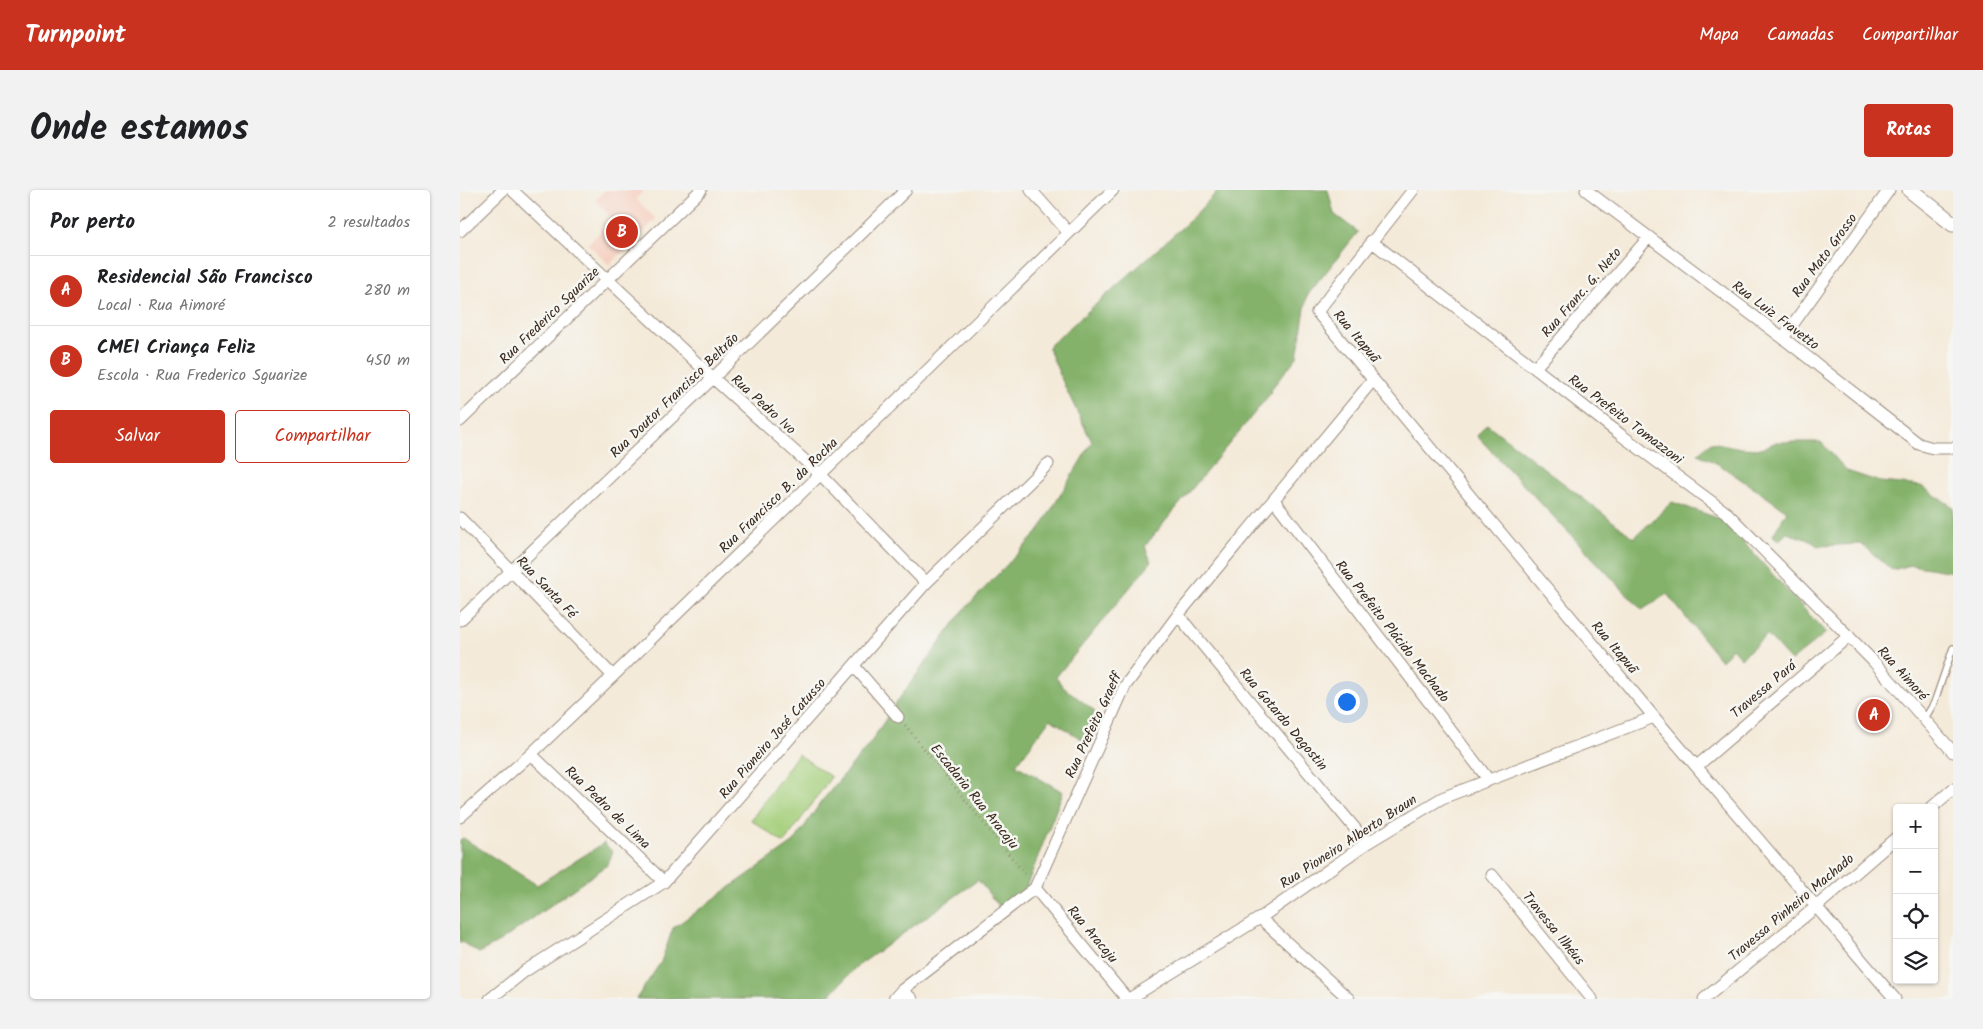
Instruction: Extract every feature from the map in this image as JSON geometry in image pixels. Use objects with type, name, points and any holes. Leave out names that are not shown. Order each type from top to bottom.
[{"type":"main road","points":[[1910,190],[1953,224]]},
{"type":"street","points":[[460,230],[503,190]]},
{"type":"street","name":"Rua Pedro Ivo","points":[[512,190],[713,378],[821,475],[926,583]]},
{"type":"street","name":"Rua Frederico Sguarize","points":[[460,420],[701,190]]},
{"type":"street","name":"Rua Doutor Francisco Beltrão","points":[[460,620],[512,572],[906,190]]},
{"type":"street","points":[[1030,190],[1069,233]]},
{"type":"street","name":"Rua Francisco B. da Rocha","points":[[460,817],[613,676],[1113,190]]},
{"type":"street","points":[[1372,241],[1412,190]]},
{"type":"street","name":"Rua Luiz Fravetto","points":[[1586,190],[1783,338],[1919,444],[1933,448],[1953,448]]},
{"type":"street","name":"Rua Mato Grosso","points":[[1783,338],[1890,190]]},
{"type":"street","name":"Rua Franc. G. Neto","points":[[1535,368],[1649,237]]},
{"type":"street","name":"Rua Itapuã","points":[[1372,241],[1317,312],[1654,717],[1894,999]]},
{"type":"street","name":"Rua Prefeito Tomazzoni","points":[[1372,241],[1620,435],[1728,514],[1849,636]]},
{"type":"street","name":"Rua Prefeito Graeff","points":[[894,999],[902,990],[1036,888],[1125,686],[1178,615],[1374,380]]},
{"type":"street","name":"Rua Pioneiro José Catusso","points":[[490,999],[525,971],[664,882],[926,583],[1048,464]]},
{"type":"street","name":"Rua Prefeito Plácido Machado","points":[[1274,500],[1488,779]]},
{"type":"street","name":"Rua Santa Fé","points":[[460,518],[613,676]]},
{"type":"street","name":"Rua Gotardo Dagostin","points":[[1178,615],[1367,843]]},
{"type":"street","name":"Rua Aimoré","points":[[1849,636],[1953,752]]},
{"type":"street","name":"Travessa Pará","points":[[1696,766],[1849,636]]},
{"type":"street","points":[[854,666],[898,717]]},
{"type":"street","name":"Rua Pioneiro Alberto Braun","points":[[1128,999],[1260,918],[1367,843],[1442,798],[1654,717]]},
{"type":"street","name":"Rua Pedro de Lima","points":[[530,754],[664,882]]},
{"type":"street","points":[[1936,804],[1953,789]]},
{"type":"street","name":"Travessa Pinheiro Machado","points":[[1704,999],[1893,840]]},
{"type":"street","name":"Travessa Ilhéus","points":[[1492,875],[1592,999]]},
{"type":"street","name":"Rua Aracaju","points":[[1036,888],[1128,999]]},
{"type":"street","points":[[1260,918],[1349,999]]},
{"type":"street","points":[[902,990],[912,999]]},
{"type":"lane","points":[[1924,720],[1934,703],[1953,648]]},
{"type":"path","name":"Escadaria Rua Aracaju","points":[[898,717],[1036,888]]},
{"type":"shaded area","points":[[605,190],[644,190],[636,199],[656,219],[609,265],[588,244],[613,219],[595,200]]},
{"type":"green space","points":[[1219,190],[1328,190],[1334,214],[1358,232],[1307,296],[1297,357],[1272,388],[1270,394],[1145,546],[1151,562],[1056,677],[1063,687],[1095,711],[1083,740],[1050,719],[1016,765],[1063,792],[1025,890],[1001,909],[978,880],[855,968],[826,999],[636,999],[661,962],[673,928],[794,842],[821,802],[871,742],[896,703],[963,611],[1038,532],[1092,442],[1048,347],[1188,222]]},
{"type":"green space","points":[[1487,424],[1634,538],[1672,502],[1723,520],[1826,633],[1791,661],[1767,635],[1741,658],[1732,648],[1721,661],[1667,594],[1642,610],[1477,436]]},
{"type":"green space","points":[[1711,442],[1741,448],[1761,449],[1776,442],[1821,442],[1847,471],[1880,482],[1921,486],[1953,507],[1953,572],[1911,565],[1892,570],[1861,544],[1818,546],[1809,540],[1787,533],[1778,541],[1773,535],[1787,511],[1720,465],[1698,454]]},
{"type":"green space","points":[[798,754],[831,777],[784,843],[751,820]]},
{"type":"green space","points":[[463,838],[537,885],[604,843],[613,852],[607,865],[501,941],[479,953],[462,942],[460,944],[460,840]]},
{"type":"place","name":"CMEI Criança Feliz","points":[[622,232]]},
{"type":"place","name":"Residencial São Francisco","points":[[1874,715]]}]
